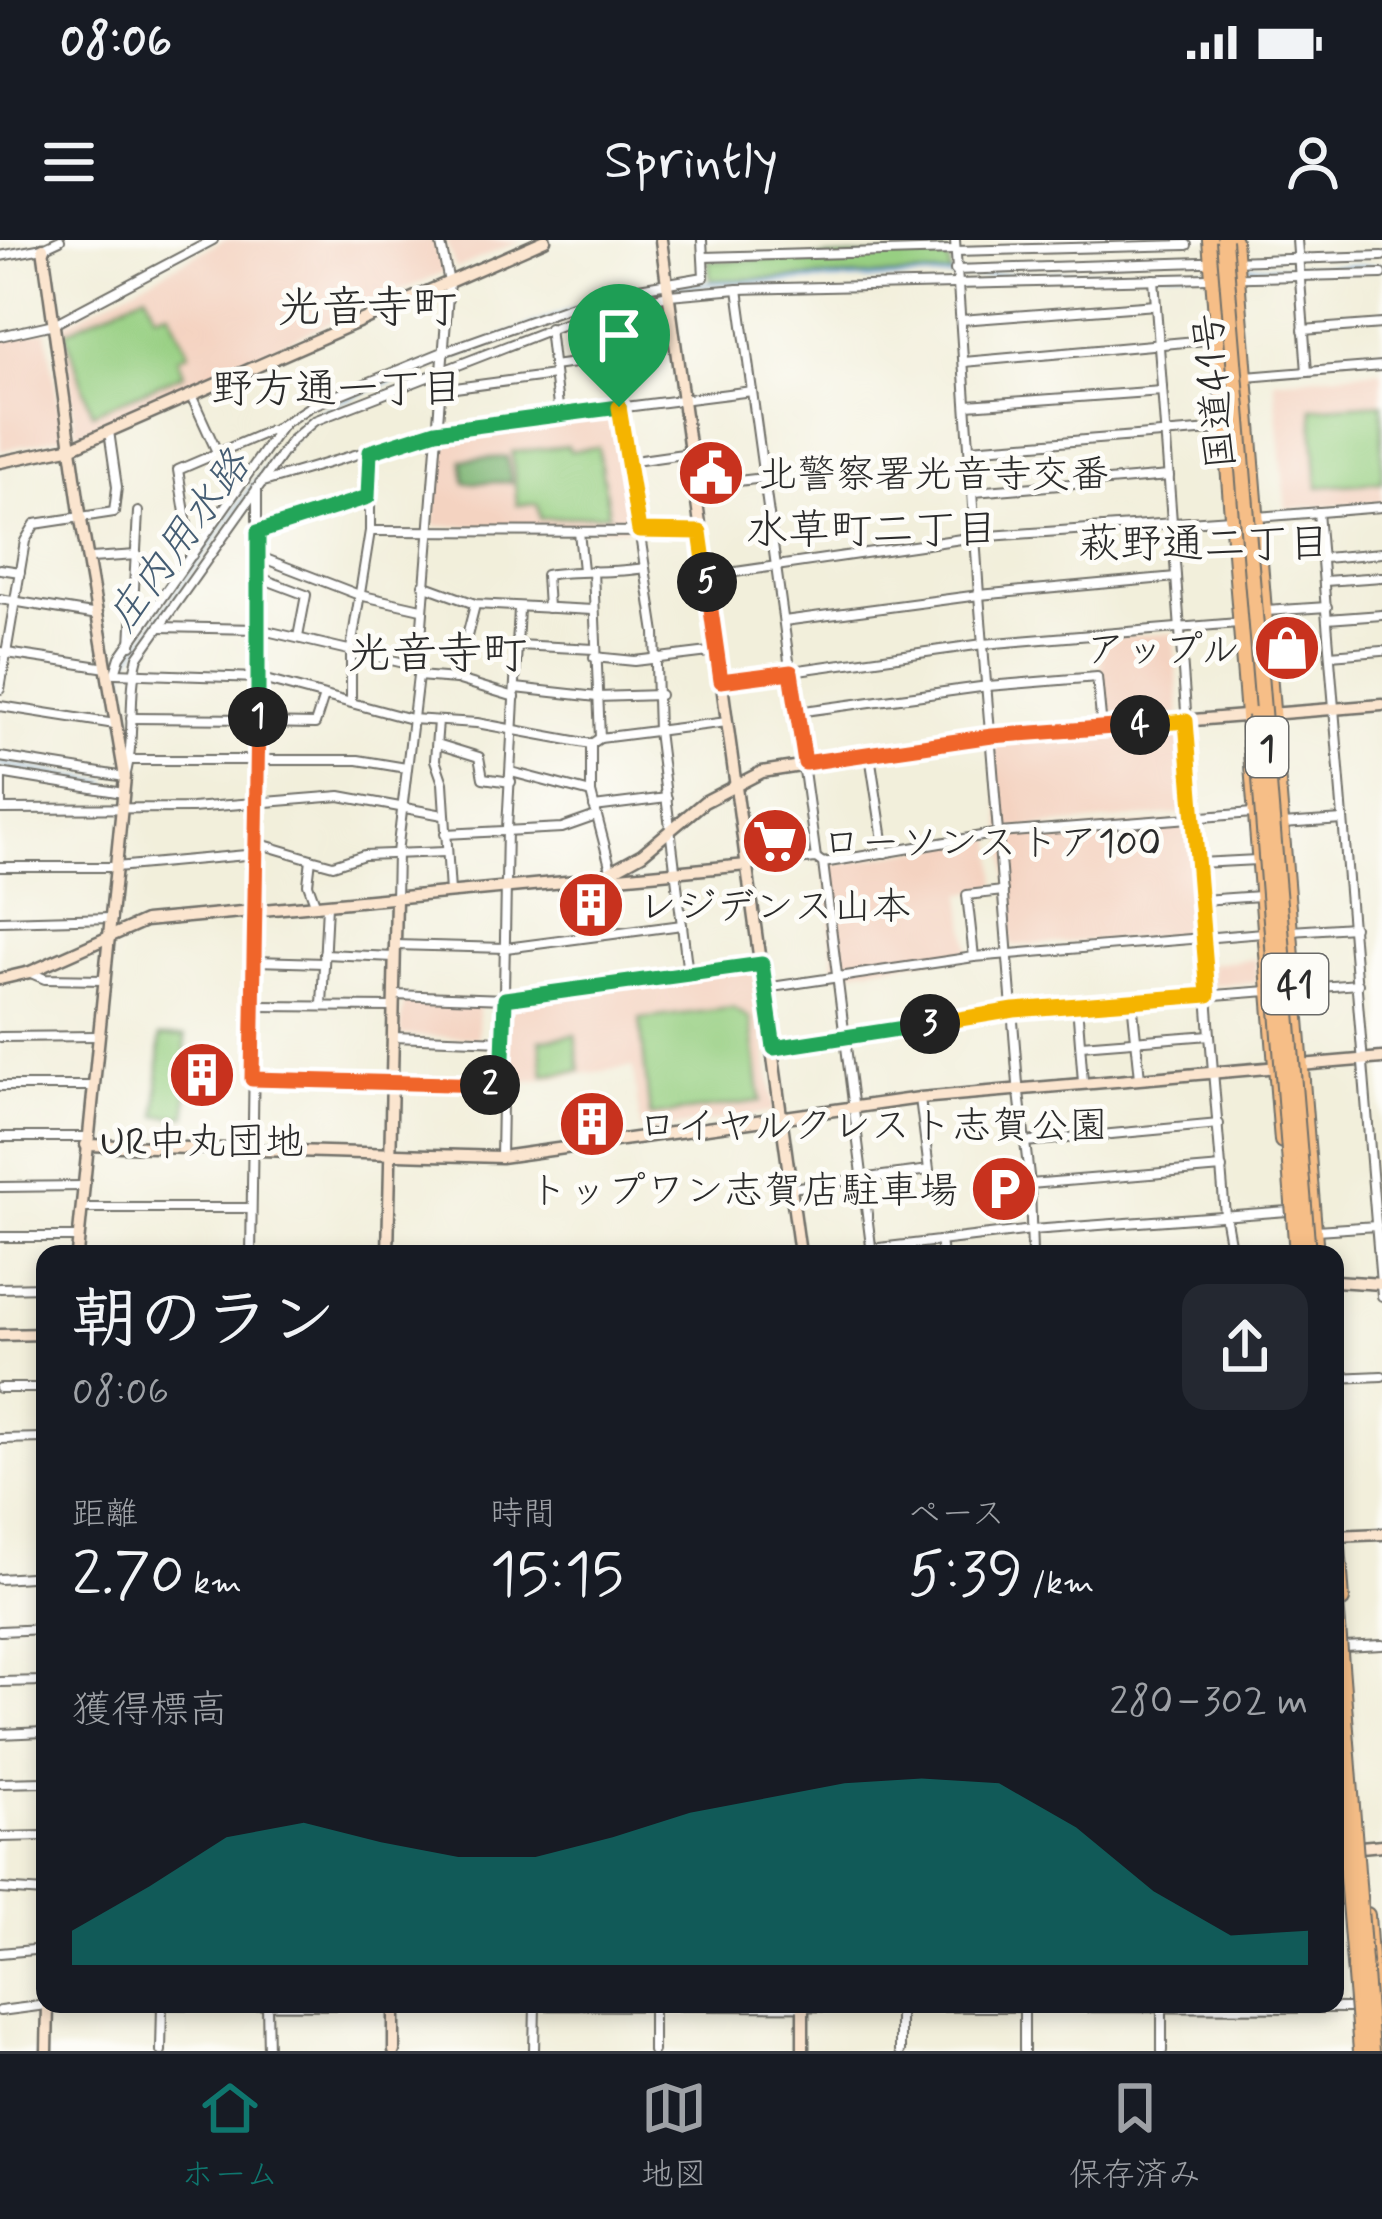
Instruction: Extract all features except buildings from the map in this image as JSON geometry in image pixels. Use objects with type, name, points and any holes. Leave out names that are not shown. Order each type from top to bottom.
[{"type":"highway","name":"国道41号","points":[[1217,240],[1207,269],[1218,339],[1253,813],[1293,1245]]},
{"type":"highway","name":"1","points":[[1217,240],[1293,1245]]},
{"type":"highway","name":"1","points":[[1217,240],[1311,1245]]},
{"type":"highway","name":"国道41号","points":[[1234,240],[1313,1245]]},
{"type":"highway","points":[[1344,1625],[1361,1847],[1376,1949],[1379,2009],[1374,2051]]},
{"type":"highway","points":[[1344,1695],[1374,2051]]},
{"type":"highway","points":[[1344,1836],[1362,2051]]},
{"type":"highway","points":[[1344,1966],[1362,2051]]},
{"type":"street","points":[[0,256],[60,240]]},
{"type":"street","points":[[0,335],[54,324],[213,240]]},
{"type":"street","points":[[388,1245],[397,853],[449,282],[440,240]]},
{"type":"street","points":[[0,462],[73,447],[545,240]]},
{"type":"street","points":[[661,240],[799,1245]]},
{"type":"street","points":[[192,557],[178,470],[283,424],[311,406],[704,277],[702,240]]},
{"type":"street","points":[[802,240],[802,254]]},
{"type":"street","points":[[1297,240],[1307,372]]},
{"type":"street","points":[[703,257],[1187,243],[1188,261]]},
{"type":"street","points":[[41,244],[81,520],[100,615],[131,718],[78,1245]]},
{"type":"street","points":[[1083,266],[1084,244]]},
{"type":"street","points":[[955,247],[1032,1245]]},
{"type":"street","points":[[956,277],[1154,279],[1207,269],[1299,266],[1382,256]]},
{"type":"street","points":[[118,673],[138,657],[291,441],[314,421],[443,360],[609,293],[1188,261],[1207,269],[1299,266],[1382,274]]},
{"type":"street","points":[[1154,279],[1210,1035],[1230,1245]]},
{"type":"street","points":[[738,289],[871,1245]]},
{"type":"street","points":[[961,320],[1156,305]]},
{"type":"street","points":[[605,308],[658,658],[658,731],[688,974]]},
{"type":"street","points":[[1303,330],[1382,324]]},
{"type":"street","points":[[549,328],[559,415]]},
{"type":"street","points":[[964,362],[1218,339]]},
{"type":"street","points":[[440,390],[612,358]]},
{"type":"street","points":[[1246,377],[1382,366]]},
{"type":"street","points":[[259,484],[436,431],[752,391]]},
{"type":"street","points":[[967,405],[1162,391]]},
{"type":"street","points":[[191,395],[217,452],[244,480]]},
{"type":"street","points":[[125,777],[117,724],[120,657],[283,424]]},
{"type":"street","points":[[970,449],[1224,429]]},
{"type":"street","points":[[0,689],[25,541],[35,524],[114,512],[117,488],[109,431]]},
{"type":"street","points":[[351,702],[351,650],[370,531],[370,452]]},
{"type":"street","points":[[627,462],[690,452]]},
{"type":"street","points":[[974,492],[1169,476]]},
{"type":"street","points":[[694,485],[764,478]]},
{"type":"street","points":[[251,1245],[259,484]]},
{"type":"street","points":[[258,532],[368,497]]},
{"type":"street","points":[[1257,517],[1382,507]]},
{"type":"street","points":[[131,646],[139,512]]},
{"type":"street","points":[[1318,512],[1382,1296]]},
{"type":"street","points":[[706,576],[975,537],[1231,519]]},
{"type":"street","points":[[370,531],[700,532]]},
{"type":"street","points":[[579,532],[593,610],[597,697],[591,794],[607,874]]},
{"type":"street","points":[[1323,558],[1382,554]]},
{"type":"street","points":[[91,558],[137,555]]},
{"type":"street","points":[[258,556],[359,595],[421,609]]},
{"type":"street","points":[[548,608],[546,575],[644,568]]},
{"type":"street","points":[[0,569],[20,572]]},
{"type":"street","points":[[258,577],[306,595],[298,638]]},
{"type":"street","points":[[1325,581],[1382,577]]},
{"type":"street","points":[[784,621],[979,595],[1176,578]]},
{"type":"street","points":[[423,585],[475,604],[593,610]]},
{"type":"street","points":[[0,599],[100,615]]},
{"type":"street","points":[[456,679],[475,604]]},
{"type":"street","points":[[1264,612],[1327,607]]},
{"type":"street","points":[[501,1157],[507,828],[519,609]]},
{"type":"street","points":[[1327,619],[1382,615]]},
{"type":"street","points":[[721,681],[983,644],[1238,623]]},
{"type":"street","points":[[159,627],[258,628],[516,693],[660,695]]},
{"type":"street","points":[[518,645],[634,661],[717,651]]},
{"type":"street","points":[[1330,655],[1382,650]]},
{"type":"street","points":[[3,652],[118,673],[258,678],[411,719],[477,723],[596,741],[727,722]]},
{"type":"street","points":[[797,712],[988,686],[1097,677],[1102,728]]},
{"type":"street","points":[[131,718],[315,724],[324,696]]},
{"type":"street","points":[[607,874],[735,783],[805,763],[992,736],[1382,705]]},
{"type":"street","points":[[0,706],[117,724]]},
{"type":"street","points":[[438,721],[435,760],[443,783],[451,894]]},
{"type":"street","points":[[436,744],[479,757],[483,778],[511,777],[591,794]]},
{"type":"street","points":[[870,754],[885,853]]},
{"type":"street","points":[[0,757],[125,777]]},
{"type":"street","points":[[130,760],[358,760],[406,768]]},
{"type":"street","points":[[123,793],[0,773],[0,809],[122,809],[340,796],[443,814]]},
{"type":"street","points":[[445,834],[562,828],[595,812],[668,798]]},
{"type":"street","points":[[0,979],[30,972],[145,921],[569,884],[607,874],[819,860],[999,833],[1253,813]]},
{"type":"street","points":[[1282,824],[1343,820]]},
{"type":"street","points":[[0,867],[116,867],[257,849],[333,865],[364,856],[446,852]]},
{"type":"street","points":[[311,859],[308,884],[321,905],[322,1005]]},
{"type":"street","points":[[1199,863],[1257,860]]},
{"type":"street","points":[[974,957],[968,895],[1004,891]]},
{"type":"street","points":[[1202,900],[1260,896]]},
{"type":"street","points":[[0,921],[112,918]]},
{"type":"street","points":[[255,962],[395,951],[506,949],[682,925]]},
{"type":"street","points":[[1291,932],[1353,927]]},
{"type":"street","points":[[765,988],[974,957],[1263,933]]},
{"type":"street","points":[[254,1006],[505,999],[762,964]]},
{"type":"street","points":[[30,972],[45,979],[104,980]]},
{"type":"street","points":[[1295,989],[1358,984]]},
{"type":"street","points":[[774,1048],[1014,1010],[1268,991]]},
{"type":"street","points":[[1132,1000],[1141,1078]]},
{"type":"street","points":[[1077,1004],[1082,1082]]},
{"type":"street","points":[[1081,1045],[1210,1035]]},
{"type":"street","points":[[0,1037],[98,1036]]},
{"type":"street","points":[[393,1037],[504,1041]]},
{"type":"street","points":[[0,1137],[501,1157],[920,1098],[1382,1058]]},
{"type":"street","points":[[252,1079],[502,1085]]},
{"type":"street","points":[[0,1087],[92,1086]]},
{"type":"street","points":[[791,1188],[929,1170],[920,1098]]},
{"type":"street","points":[[1025,1142],[1219,1124]]},
{"type":"street","points":[[1030,1184],[1222,1168]]},
{"type":"street","points":[[0,1187],[83,1186]]},
{"type":"street","points":[[81,1208],[251,1208]]},
{"type":"street","points":[[913,1245],[1032,1230],[1288,1210]]},
{"type":"street","points":[[1314,1230],[1377,1226]]},
{"type":"street","points":[[0,1237],[79,1237]]},
{"type":"street","points":[[940,1241],[941,1245]]},
{"type":"street","points":[[1344,1281],[1382,1283]]},
{"type":"street","points":[[0,1288],[36,1287]]},
{"type":"street","points":[[0,1335],[36,1334]]},
{"type":"street","points":[[1344,1378],[1382,1376]]},
{"type":"street","points":[[0,1388],[36,1388]]},
{"type":"street","points":[[0,1438],[36,1438]]},
{"type":"street","points":[[1344,1536],[1382,1534]]},
{"type":"street","points":[[0,1579],[36,1577]]},
{"type":"street","points":[[0,1630],[36,1629]]},
{"type":"street","points":[[1346,1647],[1382,1645]]},
{"type":"street","points":[[0,1682],[36,1681]]},
{"type":"street","points":[[0,1733],[36,1732]]},
{"type":"street","points":[[0,1783],[36,1782]]},
{"type":"street","points":[[0,1837],[36,1837]]},
{"type":"street","points":[[1344,1848],[1382,1845]]},
{"type":"street","points":[[0,1889],[36,1891]]},
{"type":"street","points":[[0,1953],[36,1950]]},
{"type":"street","points":[[0,2011],[36,2006]]},
{"type":"street","points":[[1344,2008],[1352,2008]]},
{"type":"street","points":[[47,2051],[48,2013]]},
{"type":"street","points":[[161,2051],[162,2013]]},
{"type":"street","points":[[267,2013],[268,2051]]},
{"type":"street","points":[[394,2013],[394,2051]]},
{"type":"street","points":[[534,2051],[535,2013]]},
{"type":"street","points":[[652,2013],[653,2051]]},
{"type":"street","points":[[802,2051],[803,2013]]},
{"type":"street","points":[[900,2013],[900,2051]]},
{"type":"street","points":[[1024,2013],[1024,2051]]},
{"type":"street","points":[[1162,2013],[1162,2051]]},
{"type":"shaded area","points":[[224,240],[433,240],[444,272],[79,433],[63,325]]},
{"type":"shaded area","points":[[445,240],[521,240],[456,269]]},
{"type":"shaded area","points":[[46,330],[64,436],[0,451],[0,340]]},
{"type":"shaded area","points":[[1382,370],[1382,502],[1286,509],[1274,380]]},
{"type":"shaded area","points":[[614,411],[631,528],[434,526],[439,435]]},
{"type":"shaded area","points":[[1174,633],[1180,715],[1105,720],[1099,638]]},
{"type":"shaded area","points":[[1180,728],[1191,813],[1002,830],[993,744]]},
{"type":"shaded area","points":[[1188,821],[1199,934],[1011,946],[1005,835]]},
{"type":"shaded area","points":[[991,837],[997,886],[962,894],[969,953],[835,973],[826,866]]},
{"type":"shaded area","points":[[1255,959],[1256,983],[1212,985],[1210,964]]},
{"type":"shaded area","points":[[754,969],[771,1112],[641,1132],[633,1067],[507,1084],[508,1002]]},
{"type":"shaded area","points":[[404,1000],[479,1002],[478,1038],[400,1035]]},
{"type":"green space","points":[[948,253],[951,274],[710,280],[708,261]]},
{"type":"green space","points":[[146,293],[155,314],[169,311],[189,353],[178,358],[184,374],[92,413],[65,332]]},
{"type":"green space","points":[[1382,403],[1382,482],[1318,487],[1312,408]]},
{"type":"green space","points":[[568,446],[570,451],[598,447],[609,514],[540,519],[538,504],[517,505],[512,452]]},
{"type":"green space","points":[[507,457],[511,482],[465,483],[462,460]]},
{"type":"green space","points":[[732,1008],[750,1018],[761,1101],[650,1116],[640,1019]]},
{"type":"green space","points":[[575,1035],[580,1071],[544,1075],[540,1040]]},
{"type":"green space","points":[[160,1036],[185,1036],[187,1116],[157,1116]]},
{"type":"waterway","name":"庄内用水路","points":[[1240,267],[1382,266]]},
{"type":"waterway","name":"庄内用水路","points":[[670,288],[1206,269]]},
{"type":"waterway","name":"庄内用水路","points":[[125,726],[124,666],[269,463],[303,423],[345,399],[576,309],[661,290]]},
{"type":"waterway","name":"庄内用水路","points":[[0,764],[107,783]]},
{"type":"place","name":"北警察署光音寺交番","points":[[711,473]]},
{"type":"place","name":"アップル","points":[[1287,648]]},
{"type":"place","name":"ローソンストア100","points":[[775,841]]},
{"type":"place","name":"レジデンス山本","points":[[591,905]]},
{"type":"place","name":"UR中丸団地","points":[[202,1075]]},
{"type":"place","name":"ロイヤルクレスト志賀公園","points":[[592,1124]]},
{"type":"place","name":"トップワン志賀店駐車場","points":[[1004,1189]]},
{"type":"district","name":"光音寺町","points":[[367,306]]},
{"type":"district","name":"野方通一丁目","points":[[337,387]]},
{"type":"district","name":"水草町二丁目","points":[[872,528]]},
{"type":"district","name":"萩野通二丁目","points":[[1204,542]]},
{"type":"district","name":"光音寺町","points":[[437,652]]},
{"type":"route","points":[[619,407],[639,531],[700,532],[721,681],[791,672],[805,763],[992,736],[1186,721],[1208,995],[1014,1010],[774,1048],[762,964],[505,999],[502,1085],[252,1079],[258,532],[368,497],[370,452],[436,431],[619,407]]}]
